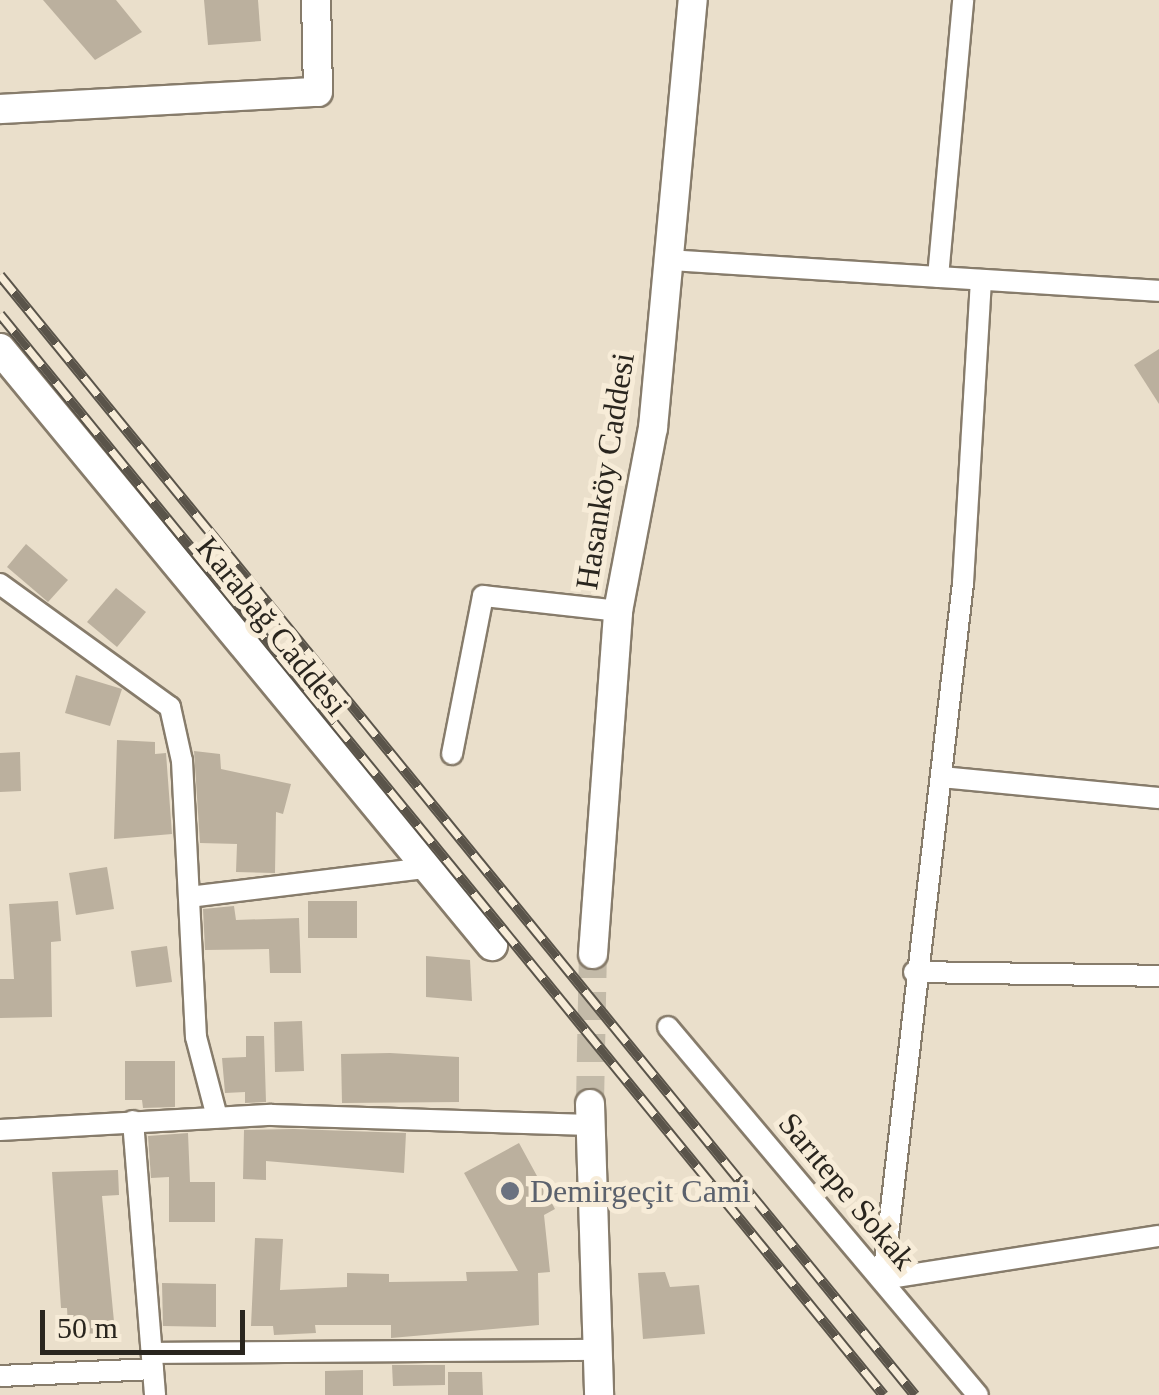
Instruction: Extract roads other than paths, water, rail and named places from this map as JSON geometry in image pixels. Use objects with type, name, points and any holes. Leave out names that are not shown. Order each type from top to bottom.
[{"type":"main road","name":"Karabağ Caddesi","points":[[0,349],[492,945]]},
{"type":"street","points":[[0,109],[318,92],[316,0]]},
{"type":"street","name":"Hasanköy Caddesi","points":[[593,954],[618,610],[654,428],[693,0]]},
{"type":"street","points":[[938,277],[963,0]]},
{"type":"street","points":[[669,260],[1159,291]]},
{"type":"street","points":[[981,280],[963,583],[914,972],[883,1279],[1159,1236]]},
{"type":"street","points":[[0,584],[170,706],[182,761],[196,1037],[218,1117]]},
{"type":"street","points":[[452,754],[483,596],[618,610]]},
{"type":"street","points":[[941,777],[1159,798]]},
{"type":"street","points":[[189,897],[426,868]]},
{"type":"street","points":[[914,972],[1159,976]]},
{"type":"street","name":"Sarıtepe Sokak","points":[[668,1027],[978,1395]]},
{"type":"street","points":[[0,1130],[218,1117],[590,1114],[599,1395]]},
{"type":"street","points":[[133,1121],[155,1395]]},
{"type":"street","points":[[0,1376],[152,1361],[598,1350]]},
{"type":"tunnel","points":[[590,1104],[593,954]]},
{"type":"railway","points":[[0,275],[915,1395]]},
{"type":"railway","points":[[0,314],[884,1395]]},
{"type":"place","name":"Demirgeçit Cami","points":[[510,1191]]}]
